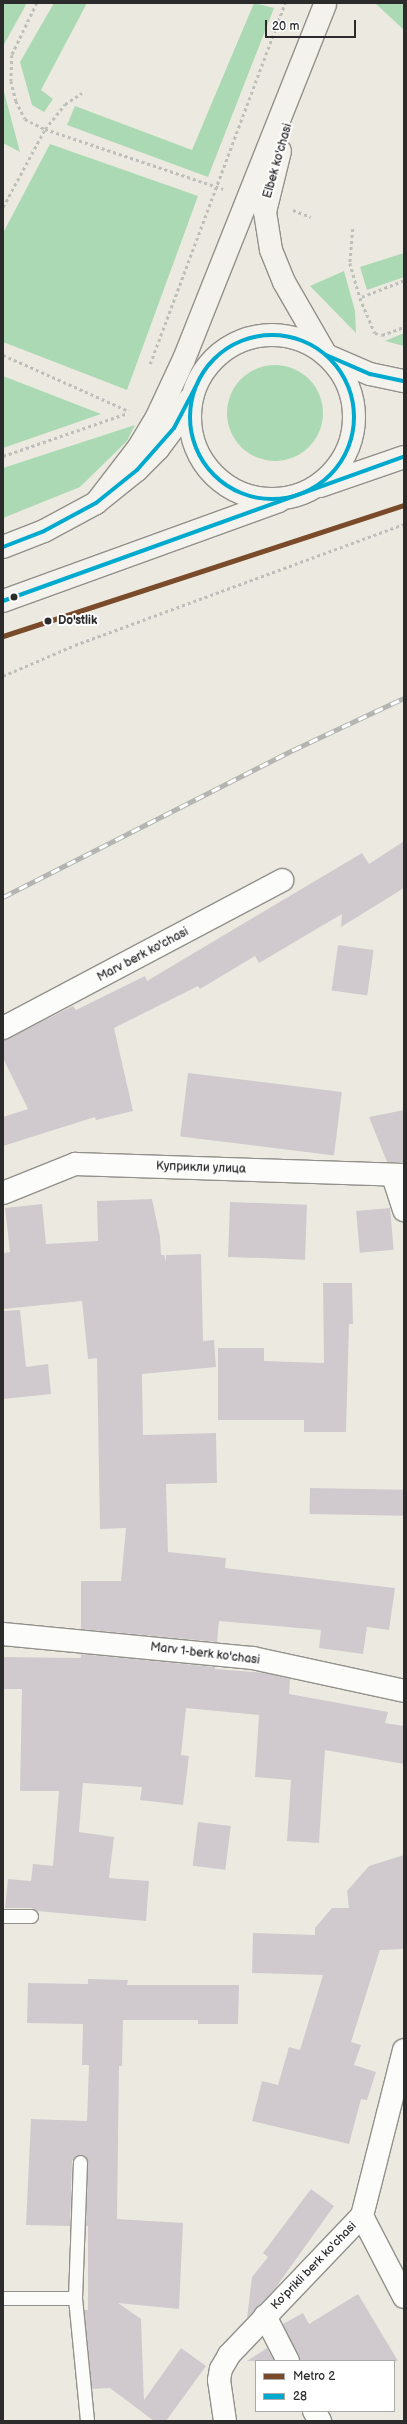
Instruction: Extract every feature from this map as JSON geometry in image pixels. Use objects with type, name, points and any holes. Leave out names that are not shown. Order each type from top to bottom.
[{"type":"main road","name":"Elbek ko'chasi","points":[[96,503],[139,447],[156,419],[184,360],[248,196],[326,4]]},
{"type":"main road","name":"Elbek ko'chasi","points":[[326,4],[270,184],[265,212],[271,250],[284,282],[326,355]]},
{"type":"main road","name":"Elbek ko'chasi","points":[[3,547],[44,531],[96,503],[137,470],[158,449],[174,428],[196,386],[209,295]]},
{"type":"main road","points":[[326,355],[342,374],[354,408],[352,433],[336,466],[319,484],[297,495],[268,499],[241,493],[222,482],[207,467],[196,448],[191,428],[192,400],[196,386],[202,374],[219,355],[240,341],[253,337],[272,335],[292,337],[315,347],[326,355],[370,374],[404,380]]},
{"type":"main road","points":[[3,601],[404,457]]},
{"type":"street","name":"Marv berk ko'chasi","points":[[3,1028],[282,880]]},
{"type":"street","name":"Куприкли улица","points":[[3,1193],[75,1164],[399,1176]]},
{"type":"street","points":[[399,1176],[404,1210]]},
{"type":"street","name":"Marv 1-berk ko'chasi","points":[[3,1634],[253,1658],[404,1691]]},
{"type":"street","name":"Ko'prikli berk ko'chasi","points":[[225,2421],[219,2380],[221,2370],[229,2355],[362,2216],[404,2050]]},
{"type":"street","points":[[362,2216],[404,2297]]},
{"type":"street","points":[[265,2316],[287,2360]]},
{"type":"street","points":[[315,2412],[320,2421]]},
{"type":"lane","points":[[3,1916],[31,1916]]},
{"type":"lane","points":[[80,2162],[75,2298],[87,2421]]},
{"type":"lane","points":[[3,2298],[75,2298]]},
{"type":"path","points":[[37,3],[12,55],[11,82],[25,119],[45,129],[248,196]]},
{"type":"path","points":[[148,368],[285,3]]},
{"type":"path","points":[[3,207],[45,129],[65,104],[82,93]]},
{"type":"path","points":[[353,229],[350,263],[360,298],[375,333],[382,335],[404,327]]},
{"type":"path","points":[[360,298],[404,281]]},
{"type":"path","points":[[3,355],[131,412]]},
{"type":"path","points":[[3,456],[131,412],[134,405]]},
{"type":"path","points":[[3,676],[75,645],[404,524]]},
{"type":"green space","points":[[3,3],[27,3],[3,46]]},
{"type":"green space","points":[[54,3],[87,3],[41,90],[53,99],[44,112],[32,105],[20,62]]},
{"type":"green space","points":[[254,3],[274,8],[208,177],[67,125],[75,106],[192,150]]},
{"type":"green space","points":[[375,3],[404,3],[404,30]]},
{"type":"green space","points":[[3,88],[20,152],[3,143]]},
{"type":"green space","points":[[50,144],[198,196],[127,390],[3,342],[3,233]]},
{"type":"green space","points":[[404,253],[404,277],[367,290],[360,267]]},
{"type":"green space","points":[[344,271],[355,311],[356,333],[310,286]]},
{"type":"green space","points":[[404,333],[404,346],[385,341]]},
{"type":"green space","points":[[275,365],[293,369],[302,373],[309,379],[315,386],[319,395],[323,413],[319,431],[315,440],[309,447],[302,453],[293,457],[275,461],[257,457],[248,453],[241,447],[235,440],[231,431],[227,413],[231,395],[235,386],[241,379],[248,373],[257,369]]},
{"type":"green space","points":[[3,376],[101,414],[3,448]]},
{"type":"green space","points":[[135,425],[127,441],[80,487],[3,518],[3,468]]},
{"type":"building","points":[[404,841],[404,888],[341,927],[342,914],[259,963],[255,956],[200,989],[198,986],[114,1028],[133,1111],[96,1120],[95,1117],[3,1146],[3,1117],[28,1109],[3,1058],[3,1041],[73,1006],[76,1010],[145,976],[147,981],[362,853],[369,864]]},
{"type":"building","points":[[338,945],[374,950],[367,996],[332,991]]},
{"type":"building","points":[[188,1073],[342,1092],[334,1155],[180,1137]]},
{"type":"building","points":[[404,1110],[404,1162],[387,1162],[369,1117]]},
{"type":"building","points":[[152,1199],[160,1237],[161,1255],[164,1255],[166,1262],[166,1255],[201,1254],[203,1341],[214,1340],[216,1367],[142,1374],[143,1435],[216,1433],[217,1483],[166,1484],[168,1552],[226,1558],[225,1568],[395,1588],[389,1630],[367,1627],[363,1654],[319,1648],[321,1630],[219,1621],[217,1642],[81,1629],[81,1581],[121,1581],[126,1528],[100,1529],[97,1358],[88,1359],[82,1301],[3,1309],[3,1253],[10,1252],[5,1208],[42,1204],[46,1244],[98,1241],[97,1201]]},
{"type":"building","points":[[230,1202],[307,1205],[305,1260],[228,1257]]},
{"type":"building","points":[[390,1208],[394,1250],[360,1253],[356,1211]]},
{"type":"building","points":[[323,1283],[352,1283],[353,1324],[349,1324],[346,1432],[304,1432],[304,1420],[218,1420],[218,1348],[264,1348],[264,1361],[324,1363]]},
{"type":"building","points":[[20,1310],[26,1367],[48,1364],[51,1394],[3,1399],[3,1311]]},
{"type":"building","points":[[310,1488],[404,1490],[404,1516],[310,1514]]},
{"type":"building","points":[[81,1654],[265,1673],[290,1679],[289,1694],[388,1712],[385,1723],[404,1726],[404,1764],[325,1750],[319,1843],[287,1841],[291,1780],[255,1777],[259,1715],[186,1708],[181,1755],[189,1756],[183,1805],[140,1800],[142,1787],[83,1783],[79,1832],[114,1837],[109,1878],[149,1881],[146,1921],[37,1911],[31,1908],[5,1908],[8,1879],[31,1881],[33,1864],[53,1866],[59,1791],[20,1791],[22,1689],[3,1689],[3,1657],[81,1658]]},
{"type":"building","points":[[198,1822],[231,1826],[225,1870],[193,1866]]},
{"type":"building","points":[[404,1855],[404,1949],[380,1950],[351,2042],[361,2045],[354,2065],[376,2072],[367,2100],[361,2099],[349,2144],[252,2121],[262,2081],[278,2085],[289,2047],[300,2050],[323,1975],[252,1973],[253,1933],[315,1935],[315,1928],[332,1908],[349,1908],[347,1891],[369,1866]]},
{"type":"building","points":[[88,1979],[128,1980],[127,1985],[239,1985],[238,2024],[198,2024],[198,2020],[123,2020],[122,2066],[119,2066],[117,2219],[183,2223],[179,2309],[118,2303],[141,2319],[144,2400],[181,2348],[206,2366],[166,2421],[154,2421],[110,2388],[92,2389],[84,2310],[88,2310],[88,2226],[86,2226],[88,2162],[85,2155],[77,2155],[72,2161],[70,2226],[26,2225],[31,2119],[87,2121],[89,2065],[82,2065],[83,2024],[27,2023],[28,1983],[88,1984]]},
{"type":"building","points":[[311,2189],[334,2206],[274,2290],[247,2318],[252,2277],[268,2257],[263,2253]]},
{"type":"building","points":[[358,2294],[398,2361],[300,2360],[283,2324],[303,2313],[309,2324]]},
{"type":"building","points":[[267,2348],[273,2360],[255,2360],[247,2361]]},
{"type":"railway","points":[[3,897],[293,750],[404,698]]},
{"type":"metro line","name":"2","points":[[3,636],[404,505]]},
{"type":"transit line","name":"28","points":[[272,335],[296,339],[311,345],[330,359],[344,378],[350,393],[354,417],[350,441],[344,456],[330,475],[311,489],[296,495],[272,499],[248,495],[233,489],[214,475],[200,456],[194,441],[190,417],[194,393],[200,378],[214,359],[233,345],[248,339],[272,335]]},
{"type":"transit line","name":"28","points":[[326,355],[370,374],[404,381]]},
{"type":"transit line","name":"28","points":[[3,547],[44,531],[96,503],[137,470],[174,428],[195,388]]},
{"type":"transit line","name":"28","points":[[3,601],[404,457]]},
{"type":"place","name":"Do'stlik","points":[[48,621]]}]
